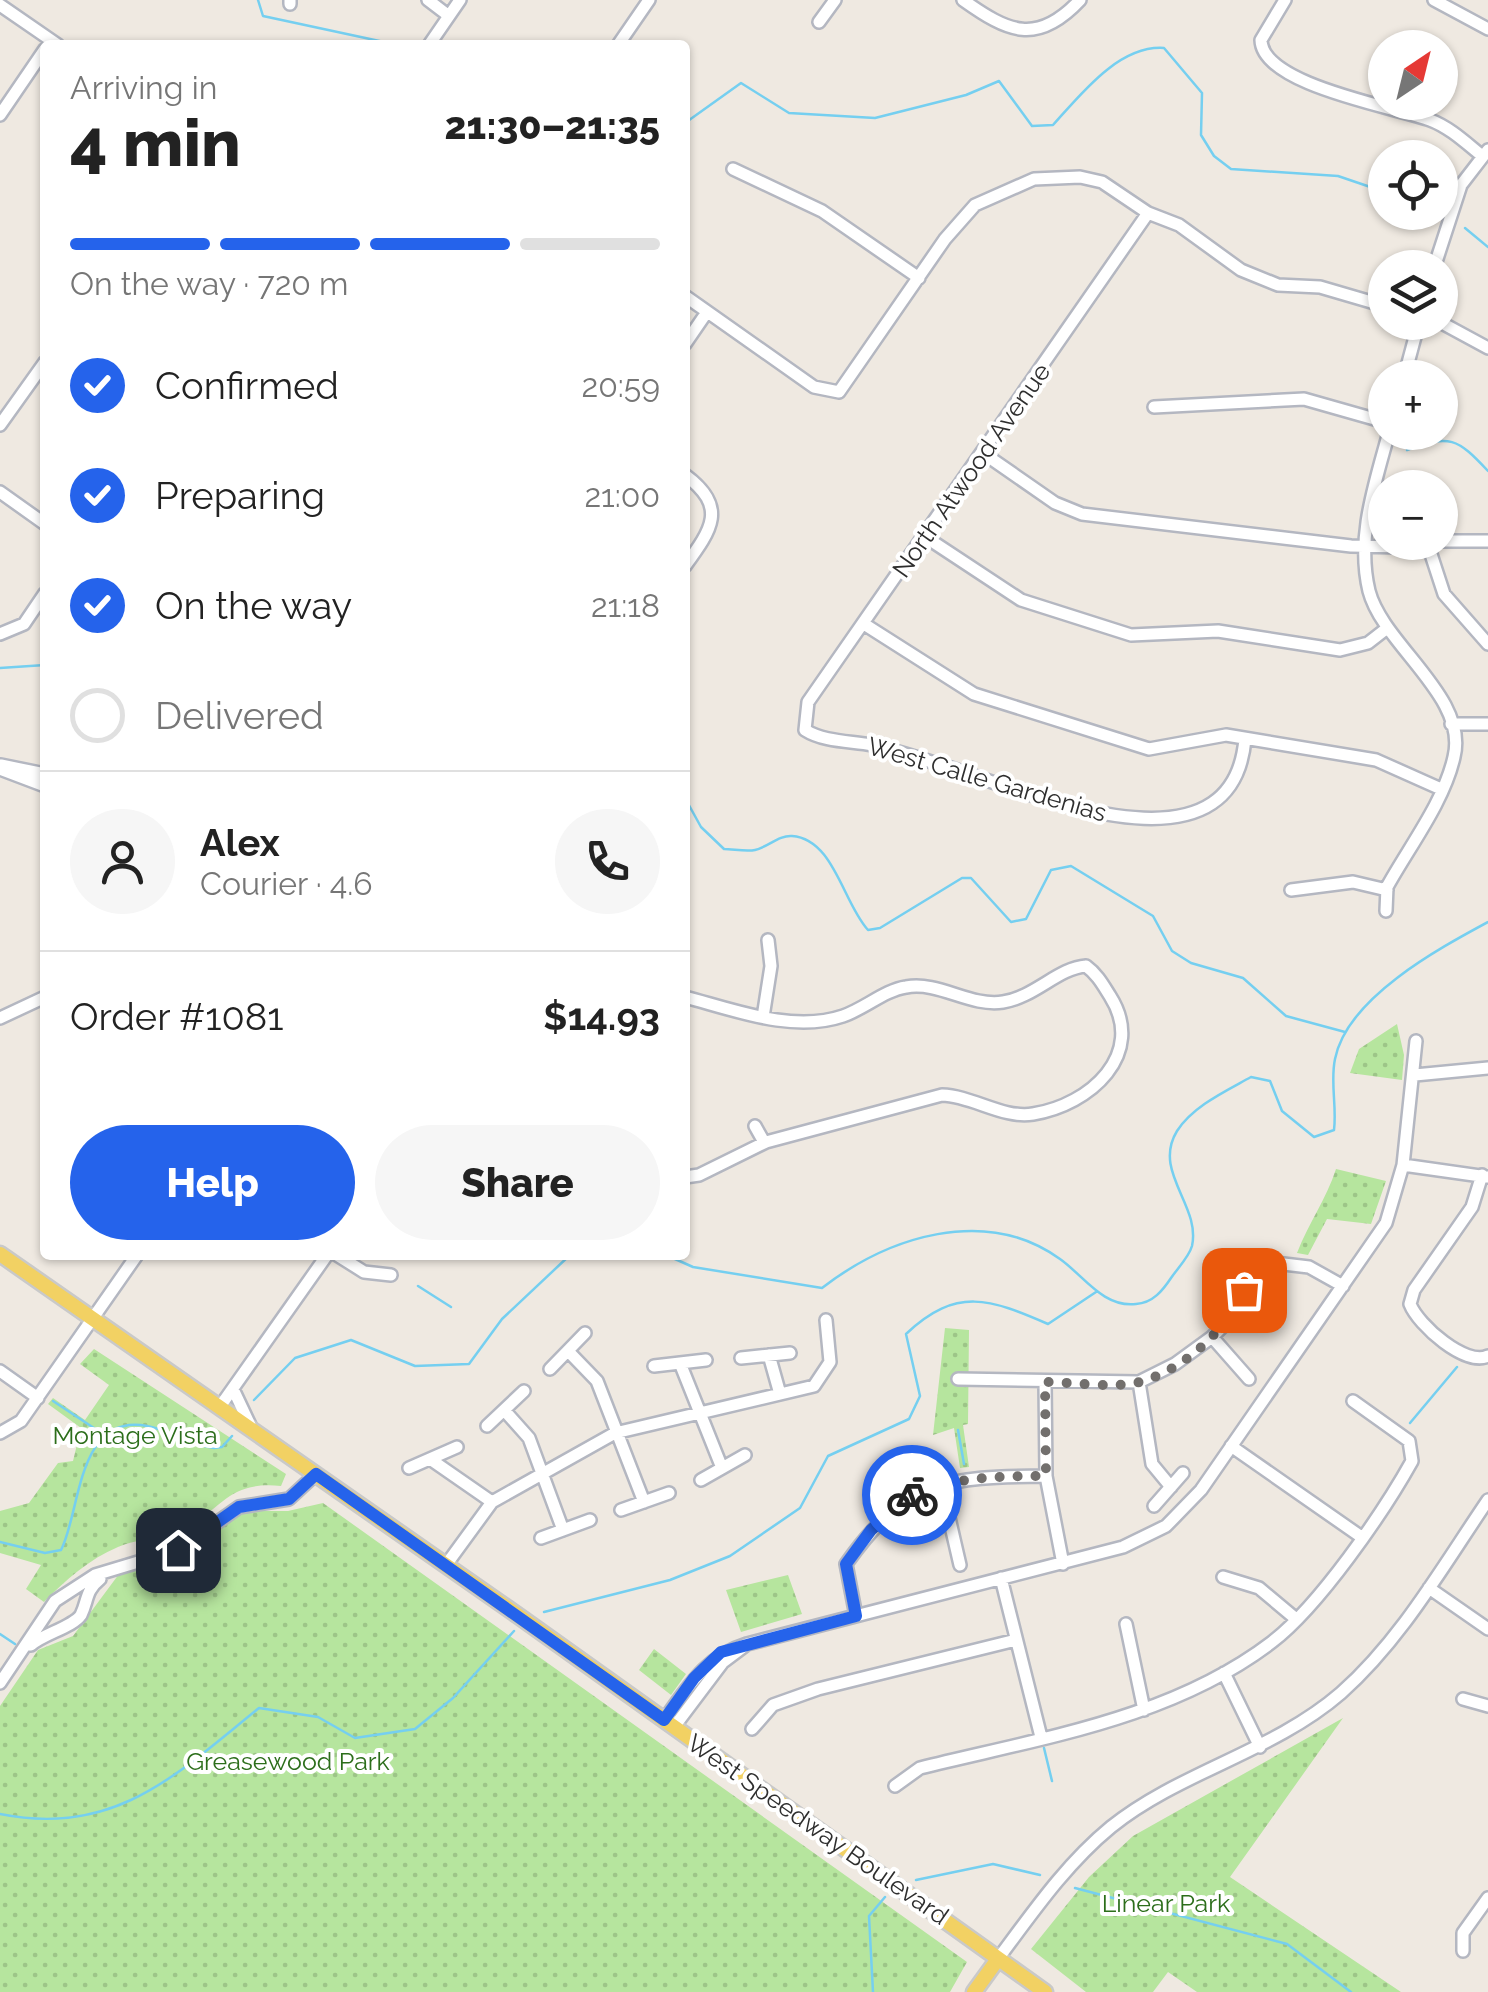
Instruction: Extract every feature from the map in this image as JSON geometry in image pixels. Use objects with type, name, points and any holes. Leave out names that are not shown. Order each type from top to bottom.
[{"type":"main road","name":"West Speedway Boulevard","points":[[0,1254],[1045,1992]]},
{"type":"main road","points":[[974,1992],[998,1959]]},
{"type":"street","points":[[428,0],[450,16]]},
{"type":"street","points":[[432,40],[460,0]]},
{"type":"street","points":[[621,40],[649,0]]},
{"type":"street","points":[[820,22],[835,0]]},
{"type":"street","points":[[962,0],[1000,26],[1027,31],[1052,24],[1080,0]]},
{"type":"street","points":[[1285,0],[1257,45],[1268,58],[1321,89],[1432,120],[1484,153],[1461,185],[1440,250]]},
{"type":"street","points":[[1434,0],[1488,29]]},
{"type":"street","points":[[0,5],[44,40]]},
{"type":"street","points":[[0,114],[40,59]]},
{"type":"street","points":[[733,169],[781,188],[822,211],[919,278]]},
{"type":"street","points":[[690,300],[814,387],[834,395],[844,388],[919,278],[975,205],[1003,189],[1061,176],[1102,182],[1148,213],[1179,226],[1240,270],[1278,285],[1320,288],[1368,301]]},
{"type":"street","name":"North Atwood Avenue","points":[[805,730],[808,702],[1148,213]]},
{"type":"street","points":[[690,337],[707,312]]},
{"type":"street","points":[[1458,332],[1488,348]]},
{"type":"street","points":[[0,425],[40,369]]},
{"type":"street","points":[[1154,408],[1304,400],[1368,417]]},
{"type":"street","points":[[1383,450],[1364,546],[1369,592],[1386,629],[1437,692],[1451,724],[1456,755],[1386,890],[1386,911]]},
{"type":"street","points":[[982,453],[1055,503],[1082,514],[1368,546]]},
{"type":"street","points":[[690,479],[707,491],[713,511],[708,534],[690,559]]},
{"type":"street","points":[[0,492],[40,520]]},
{"type":"street","points":[[924,536],[1021,600],[1131,635],[1218,631],[1340,650],[1368,643],[1386,629]]},
{"type":"street","points":[[1458,542],[1488,540]]},
{"type":"street","points":[[1437,560],[1444,594],[1488,644]]},
{"type":"street","points":[[0,634],[24,624],[40,600]]},
{"type":"street","points":[[864,624],[974,694],[1066,724],[1162,750],[1212,735],[1376,760],[1441,789]]},
{"type":"street","points":[[1451,724],[1488,724]]},
{"type":"street","points":[[795,741],[805,730]]},
{"type":"street","name":"West Calle Gardenias","points":[[805,730],[937,763],[1066,806],[1148,819],[1186,814],[1226,792],[1240,770],[1245,738]]},
{"type":"street","points":[[0,767],[40,773]]},
{"type":"street","points":[[0,767],[40,784]]},
{"type":"street","points":[[1291,890],[1354,882],[1386,890]]},
{"type":"street","points":[[763,1017],[771,966],[768,940]]},
{"type":"street","points":[[690,998],[763,1017],[804,1022],[840,1017],[902,987],[935,986],[970,999],[999,1002],[1032,995],[1069,970],[1087,963],[1118,1009],[1125,1028],[1115,1067],[1086,1092],[1053,1110],[1028,1116],[965,1096],[942,1095],[764,1142],[690,1176]]},
{"type":"street","points":[[0,1018],[40,999]]},
{"type":"street","points":[[669,1724],[723,1662],[747,1644],[1123,1547],[1166,1526],[1201,1490],[1386,1223],[1403,1165],[1416,1041]]},
{"type":"street","points":[[1415,1075],[1488,1068]]},
{"type":"street","points":[[754,1126],[764,1142]]},
{"type":"street","points":[[1403,1165],[1485,1176],[1472,1207],[1407,1304],[1417,1318],[1464,1356],[1481,1360]]},
{"type":"street","points":[[958,1378],[1139,1382],[1175,1364],[1233,1316],[1256,1257],[1309,1266],[1343,1286]]},
{"type":"street","points":[[0,1434],[20,1421],[38,1398],[135,1260]]},
{"type":"street","points":[[219,1408],[323,1260]]},
{"type":"street","points":[[345,1260],[364,1272],[390,1275]]},
{"type":"street","points":[[446,1566],[492,1502],[615,1432],[814,1386],[830,1362],[826,1320]]},
{"type":"street","points":[[550,1369],[586,1334]]},
{"type":"street","points":[[1212,1337],[1249,1378]]},
{"type":"street","points":[[568,1351],[596,1381],[644,1502]]},
{"type":"street","points":[[741,1358],[790,1353]]},
{"type":"street","points":[[770,1355],[780,1394]]},
{"type":"street","points":[[654,1366],[706,1360]]},
{"type":"street","points":[[680,1363],[722,1468]]},
{"type":"street","points":[[0,1371],[38,1398]]},
{"type":"street","points":[[1045,1382],[1046,1476],[1062,1564]]},
{"type":"street","points":[[1139,1382],[1152,1464],[1171,1487]]},
{"type":"street","points":[[233,1389],[255,1432]]},
{"type":"street","points":[[487,1426],[524,1391]]},
{"type":"street","points":[[896,1786],[920,1768],[1144,1710],[1224,1673],[1273,1641],[1296,1619],[1360,1536],[1410,1465],[1416,1450],[1353,1402]]},
{"type":"street","points":[[504,1410],[529,1438],[563,1530]]},
{"type":"street","points":[[1231,1446],[1360,1536]]},
{"type":"street","points":[[409,1468],[457,1447]]},
{"type":"street","points":[[701,1480],[745,1455]]},
{"type":"street","points":[[430,1458],[492,1502]]},
{"type":"street","points":[[1154,1506],[1183,1473]]},
{"type":"street","points":[[0,1683],[55,1601],[116,1566],[178,1550],[239,1507],[289,1499],[316,1474]]},
{"type":"street","points":[[856,1616],[845,1564],[871,1530],[911,1495],[941,1483],[983,1476],[1046,1476]]},
{"type":"street","points":[[941,1483],[960,1565]]},
{"type":"street","points":[[621,1510],[669,1493]]},
{"type":"street","points":[[998,1959],[1072,1863],[1113,1825],[1184,1782],[1260,1747],[1340,1694],[1388,1644],[1488,1500]]},
{"type":"street","points":[[541,1538],[590,1520]]},
{"type":"street","points":[[20,1654],[43,1634],[82,1614],[84,1598],[93,1584],[116,1566]]},
{"type":"street","points":[[1222,1577],[1259,1588],[1296,1619]]},
{"type":"street","points":[[1002,1578],[1041,1737]]},
{"type":"street","points":[[1429,1588],[1488,1630]]},
{"type":"street","points":[[55,1601],[57,1612],[68,1622]]},
{"type":"street","points":[[1126,1624],[1144,1710]]},
{"type":"street","points":[[752,1729],[774,1704],[1016,1640]]},
{"type":"street","points":[[1224,1673],[1260,1747]]},
{"type":"street","points":[[1462,1699],[1488,1706]]},
{"type":"street","points":[[1463,1950],[1463,1933],[1488,1898]]},
{"type":"green space","points":[[1397,1024],[1404,1055],[1402,1080],[1350,1073],[1359,1049]]},
{"type":"green space","points":[[1336,1169],[1386,1181],[1371,1224],[1327,1219],[1308,1255],[1297,1253],[1327,1191]]},
{"type":"green space","points":[[945,1328],[969,1330],[968,1424],[963,1425],[969,1467],[960,1468],[954,1428],[933,1435]]},
{"type":"green space","name":"Montage Vista","points":[[94,1349],[286,1474],[281,1486],[238,1491],[178,1532],[107,1552],[78,1571],[44,1602],[26,1589],[41,1565],[0,1553],[0,1511],[29,1503],[58,1463],[73,1461],[81,1428],[48,1404],[53,1398],[85,1420],[109,1385],[80,1364]]},
{"type":"green space","name":"Greasewood Park","points":[[323,1503],[967,1962],[950,1992],[0,1992],[0,1706],[38,1650],[73,1636],[119,1574],[192,1552],[240,1511],[288,1511]]},
{"type":"green space","points":[[788,1575],[802,1614],[741,1632],[726,1590]]},
{"type":"green space","points":[[654,1649],[686,1674],[671,1695],[639,1670]]},
{"type":"green space","name":"Linear Park","points":[[1343,1718],[1230,1877],[1401,1992],[1197,1992],[1168,1972],[1153,1992],[1086,1992],[1031,1949],[1089,1877],[1133,1836]]},
{"type":"waterway","points":[[258,0],[263,16],[375,40]]},
{"type":"waterway","points":[[690,119],[741,83],[789,113],[875,118],[966,95],[999,81],[1032,126],[1053,125],[1116,63],[1147,49],[1164,48],[1202,93],[1201,135],[1214,156],[1231,169],[1338,176],[1368,186]]},
{"type":"waterway","points":[[1465,228],[1488,247]]},
{"type":"waterway","points":[[1458,445],[1488,471]]},
{"type":"waterway","points":[[0,668],[40,665]]},
{"type":"waterway","points":[[690,807],[701,827],[724,849],[755,850],[792,836],[818,848],[868,930],[880,928],[962,878],[971,878],[1011,922],[1026,919],[1051,870],[1071,866],[1153,916],[1172,951],[1191,963],[1243,978],[1286,1016],[1345,1032]]},
{"type":"waterway","points":[[677,1260],[693,1267],[822,1288],[876,1254],[938,1234],[969,1231],[1031,1243],[1060,1259],[1113,1301],[1148,1301],[1165,1287],[1192,1246],[1190,1216],[1170,1160],[1171,1146],[1184,1122],[1211,1100],[1251,1077],[1270,1081],[1282,1111],[1314,1137],[1334,1130],[1335,1059],[1357,1016],[1397,978],[1488,922]]},
{"type":"waterway","points":[[254,1400],[295,1358],[351,1340],[415,1366],[469,1364],[502,1319],[565,1260]]},
{"type":"waterway","points":[[418,1286],[451,1307]]},
{"type":"waterway","points":[[544,1612],[670,1580],[730,1556],[800,1508],[828,1456],[909,1419],[920,1396],[906,1334],[924,1319],[958,1303],[974,1302],[1009,1308],[1048,1324],[1096,1292]]},
{"type":"waterway","points":[[1410,1423],[1457,1367]]},
{"type":"waterway","points":[[53,1401],[106,1436]]},
{"type":"waterway","points":[[0,1542],[45,1553],[61,1550],[94,1450],[106,1435],[124,1426],[156,1428],[214,1448],[222,1447],[232,1436]]},
{"type":"waterway","points":[[958,1430],[964,1464]]},
{"type":"waterway","points":[[0,1814],[41,1819],[77,1817],[111,1808],[171,1777],[259,1708],[318,1717],[355,1738],[415,1729],[453,1698],[514,1631]]},
{"type":"waterway","points":[[0,1634],[15,1644]]},
{"type":"waterway","points":[[1044,1748],[1052,1781]]},
{"type":"waterway","points":[[916,1880],[993,1864],[1040,1875]]},
{"type":"waterway","points":[[1075,1888],[1287,1944],[1351,1992]]},
{"type":"waterway","points":[[873,1992],[869,1916],[885,1897]]},
{"type":"way so far","points":[[912,1495],[941,1483],[983,1476],[1046,1476],[1045,1382],[1139,1382],[1175,1364],[1212,1337],[1233,1316],[1244,1290]]},
{"type":"route","points":[[178,1550],[239,1507],[289,1499],[316,1474],[664,1720],[694,1678],[721,1652],[856,1616],[846,1564],[871,1530],[912,1495]]}]
